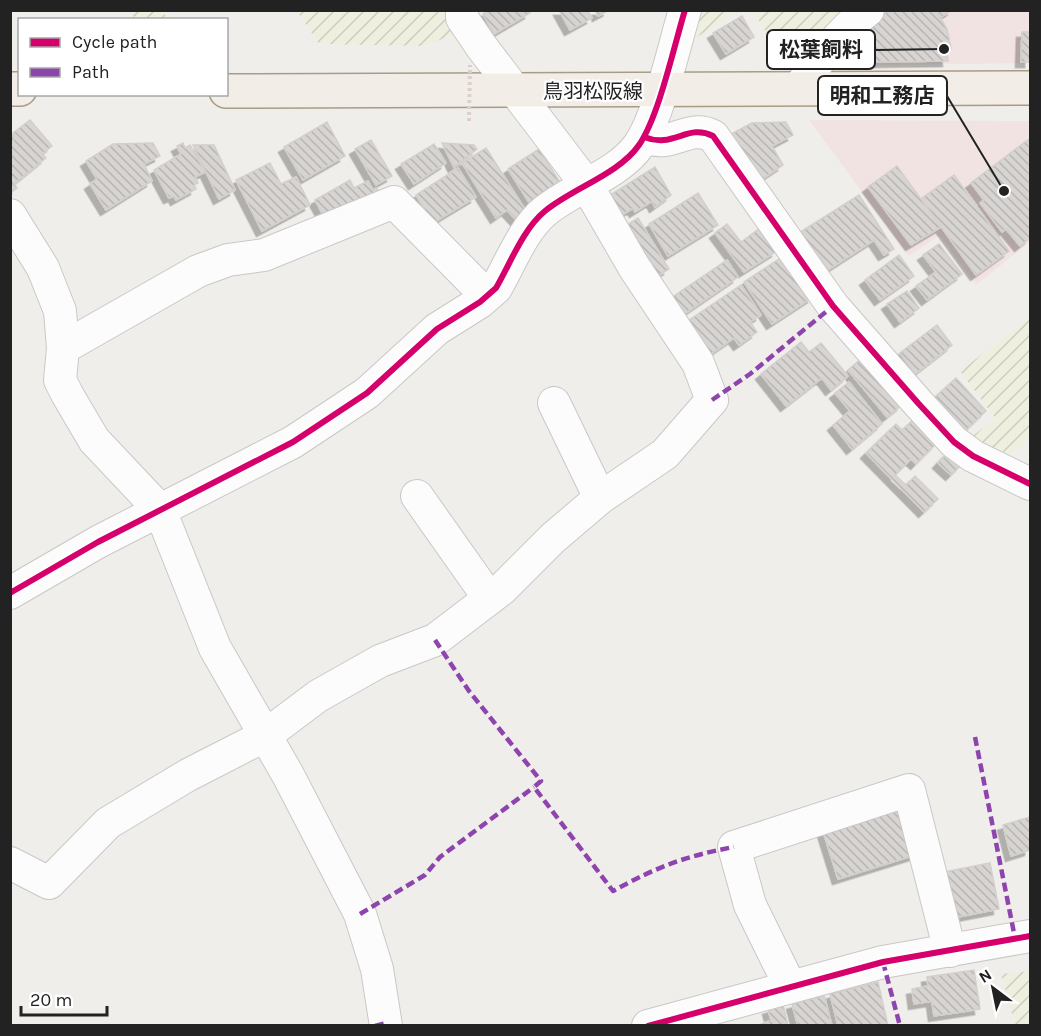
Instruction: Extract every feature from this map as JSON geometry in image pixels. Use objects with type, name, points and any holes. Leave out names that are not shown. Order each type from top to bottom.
[{"type":"main road","name":"鳥羽松阪線","points":[[228,91],[1030,88]]},
{"type":"street","points":[[10,862],[49,883],[108,824],[188,775],[266,735],[318,696],[380,661],[435,640],[489,598],[600,498],[665,454],[712,400],[698,363],[634,267],[586,184],[475,37],[462,18],[462,10]]},
{"type":"street","points":[[10,593],[98,542],[293,442],[367,393],[437,329],[488,296],[496,288],[544,212],[625,161],[644,137],[685,10]]},
{"type":"street","points":[[798,89],[825,51],[850,24],[868,10]]},
{"type":"street","points":[[644,137],[664,142],[699,131],[713,136],[833,306],[954,442],[973,456],[1030,484]]},
{"type":"street","points":[[63,348],[198,271],[228,260],[264,255],[394,202],[488,296]]},
{"type":"street","points":[[13,222],[53,290],[60,311],[63,348],[60,380],[88,430],[160,510],[215,648],[266,735],[360,915],[377,969],[386,1026]]},
{"type":"street","points":[[554,403],[600,498]]},
{"type":"street","points":[[417,496],[489,598]]},
{"type":"street","points":[[790,986],[750,905],[734,847],[909,790],[950,951]]},
{"type":"street","points":[[648,1026],[718,1016],[790,986],[884,962],[1030,936]]},
{"type":"path","points":[[469,121],[470,65]]},
{"type":"shaded area","points":[[878,11],[1030,11],[1030,63],[867,65],[848,35]]},
{"type":"shaded area","points":[[809,120],[1030,121],[1030,242],[976,285],[940,235],[909,256]]},
{"type":"green space","points":[[130,11],[162,11],[167,18],[134,18]]},
{"type":"green space","points":[[297,11],[458,11],[458,33],[424,46],[319,44]]},
{"type":"green space","points":[[697,11],[739,11],[687,43]]},
{"type":"green space","points":[[753,11],[856,11],[804,62],[786,64]]},
{"type":"green space","points":[[1030,318],[1030,438],[1010,454],[968,439],[996,419],[960,371]]},
{"type":"green space","points":[[1030,971],[1030,1025],[1015,1025],[1001,974]]},
{"type":"building","points":[[489,10],[529,10],[530,13],[494,34],[483,14]]},
{"type":"building","points":[[559,10],[587,10],[592,18],[570,30]]},
{"type":"building","points":[[595,10],[609,10],[598,16]]},
{"type":"building","points":[[889,10],[936,10],[947,29],[951,48],[946,48],[948,61],[869,62],[853,36]]},
{"type":"building","points":[[936,10],[952,10],[940,18]]},
{"type":"building","points":[[742,16],[754,37],[726,54],[713,33]]},
{"type":"building","points":[[1022,32],[1030,32],[1030,62],[1021,62]]},
{"type":"building","points":[[30,120],[52,146],[42,154],[46,158],[14,184],[17,188],[10,193],[10,142],[14,140],[13,133]]},
{"type":"building","points":[[327,122],[345,156],[303,180],[284,147]]},
{"type":"building","points":[[786,122],[793,135],[772,146],[783,165],[759,181],[731,134],[752,123]]},
{"type":"building","points":[[1029,139],[1030,238],[1020,246],[1006,229],[1002,232],[980,203],[984,200],[971,183]]},
{"type":"building","points":[[371,140],[392,176],[376,185],[355,149]]},
{"type":"building","points":[[153,143],[160,156],[144,164],[152,181],[106,210],[90,184],[97,179],[86,161],[113,144]]},
{"type":"building","points":[[183,143],[185,148],[190,145],[205,172],[195,177],[198,183],[194,185],[196,189],[176,200],[174,196],[169,198],[154,170],[181,154],[177,146]]},
{"type":"building","points":[[442,143],[474,145],[477,149],[454,167]]},
{"type":"building","points":[[434,144],[446,163],[414,184],[401,164]]},
{"type":"building","points":[[193,145],[214,145],[235,190],[219,199]]},
{"type":"building","points":[[486,148],[528,214],[523,227],[507,210],[496,218],[462,163]]},
{"type":"building","points":[[539,149],[561,184],[530,204],[508,169]]},
{"type":"building","points":[[270,163],[281,184],[296,177],[310,205],[262,231],[236,180]]},
{"type":"building","points":[[897,166],[941,227],[911,245],[868,187]]},
{"type":"building","points":[[655,167],[671,195],[655,207],[652,201],[635,212],[633,208],[619,217],[607,197]]},
{"type":"building","points":[[458,168],[476,197],[433,223],[416,195]]},
{"type":"building","points":[[954,175],[1009,251],[976,275],[921,199]]},
{"type":"building","points":[[350,180],[354,188],[368,181],[373,190],[377,188],[382,197],[327,222],[315,200]]},
{"type":"building","points":[[698,193],[718,225],[668,256],[649,224]]},
{"type":"building","points":[[859,195],[894,249],[884,255],[874,240],[822,274],[797,234]]},
{"type":"building","points":[[638,218],[669,269],[653,279],[622,228]]},
{"type":"building","points":[[727,224],[741,242],[760,228],[777,251],[744,272],[715,233]]},
{"type":"building","points":[[939,244],[962,274],[927,300],[916,286],[936,272],[923,255]]},
{"type":"building","points":[[785,255],[813,297],[772,324],[744,282]]},
{"type":"building","points":[[899,255],[914,276],[880,300],[865,280]]},
{"type":"building","points":[[727,260],[738,277],[680,317],[668,300]]},
{"type":"building","points":[[741,285],[761,315],[750,322],[757,332],[739,345],[734,338],[705,358],[682,325]]},
{"type":"building","points":[[907,291],[919,308],[900,322],[887,304]]},
{"type":"building","points":[[937,325],[952,345],[915,374],[900,353]]},
{"type":"building","points":[[801,342],[809,352],[821,343],[848,376],[831,390],[822,378],[786,406],[761,374]]},
{"type":"building","points":[[862,358],[902,405],[887,417],[848,370]]},
{"type":"building","points":[[956,378],[986,411],[965,431],[934,398]]},
{"type":"building","points":[[849,382],[882,424],[852,449],[833,425],[850,411],[835,393]]},
{"type":"building","points":[[913,420],[936,444],[916,464],[911,459],[895,475],[906,485],[915,476],[938,499],[924,512],[866,453],[896,424],[902,430]]},
{"type":"building","points":[[948,452],[961,465],[951,475],[938,463]]},
{"type":"building","points":[[901,807],[915,855],[838,879],[823,831]]},
{"type":"building","points":[[1030,817],[1030,850],[1011,856],[1003,825]]},
{"type":"building","points":[[990,863],[999,909],[947,919],[939,873]]},
{"type":"building","points":[[974,970],[980,1009],[934,1016],[932,1001],[914,1004],[912,989],[928,986],[927,977]]},
{"type":"building","points":[[878,982],[888,1026],[838,1026],[830,994]]},
{"type":"building","points":[[824,995],[832,1026],[798,1026],[792,1004]]},
{"type":"building","points":[[783,1005],[788,1026],[757,1026],[771,1020],[768,1009]]},
{"type":"marked path","points":[[712,400],[750,374],[833,306]]},
{"type":"marked path","points":[[435,640],[469,691],[541,781],[534,787],[613,891],[672,863],[734,847]]},
{"type":"marked path","points":[[975,737],[1015,938]]},
{"type":"marked path","points":[[360,914],[425,875],[440,857],[534,787]]},
{"type":"marked path","points":[[883,962],[900,1026]]},
{"type":"marked path","points":[[375,1026],[386,1023]]},
{"type":"cycle path","points":[[10,593],[98,542],[293,442],[367,393],[437,329],[480,302],[496,288],[537,218],[556,203],[608,173],[639,145],[653,117],[685,10]]},
{"type":"cycle path","points":[[644,137],[664,140],[695,132],[713,136],[833,306],[918,403],[954,442],[973,456],[1030,484]]},
{"type":"cycle path","points":[[648,1026],[883,962],[1030,936]]},
{"type":"place","name":"松葉飼料","points":[[944,49]]},
{"type":"place","name":"明和工務店","points":[[1004,191]]}]
